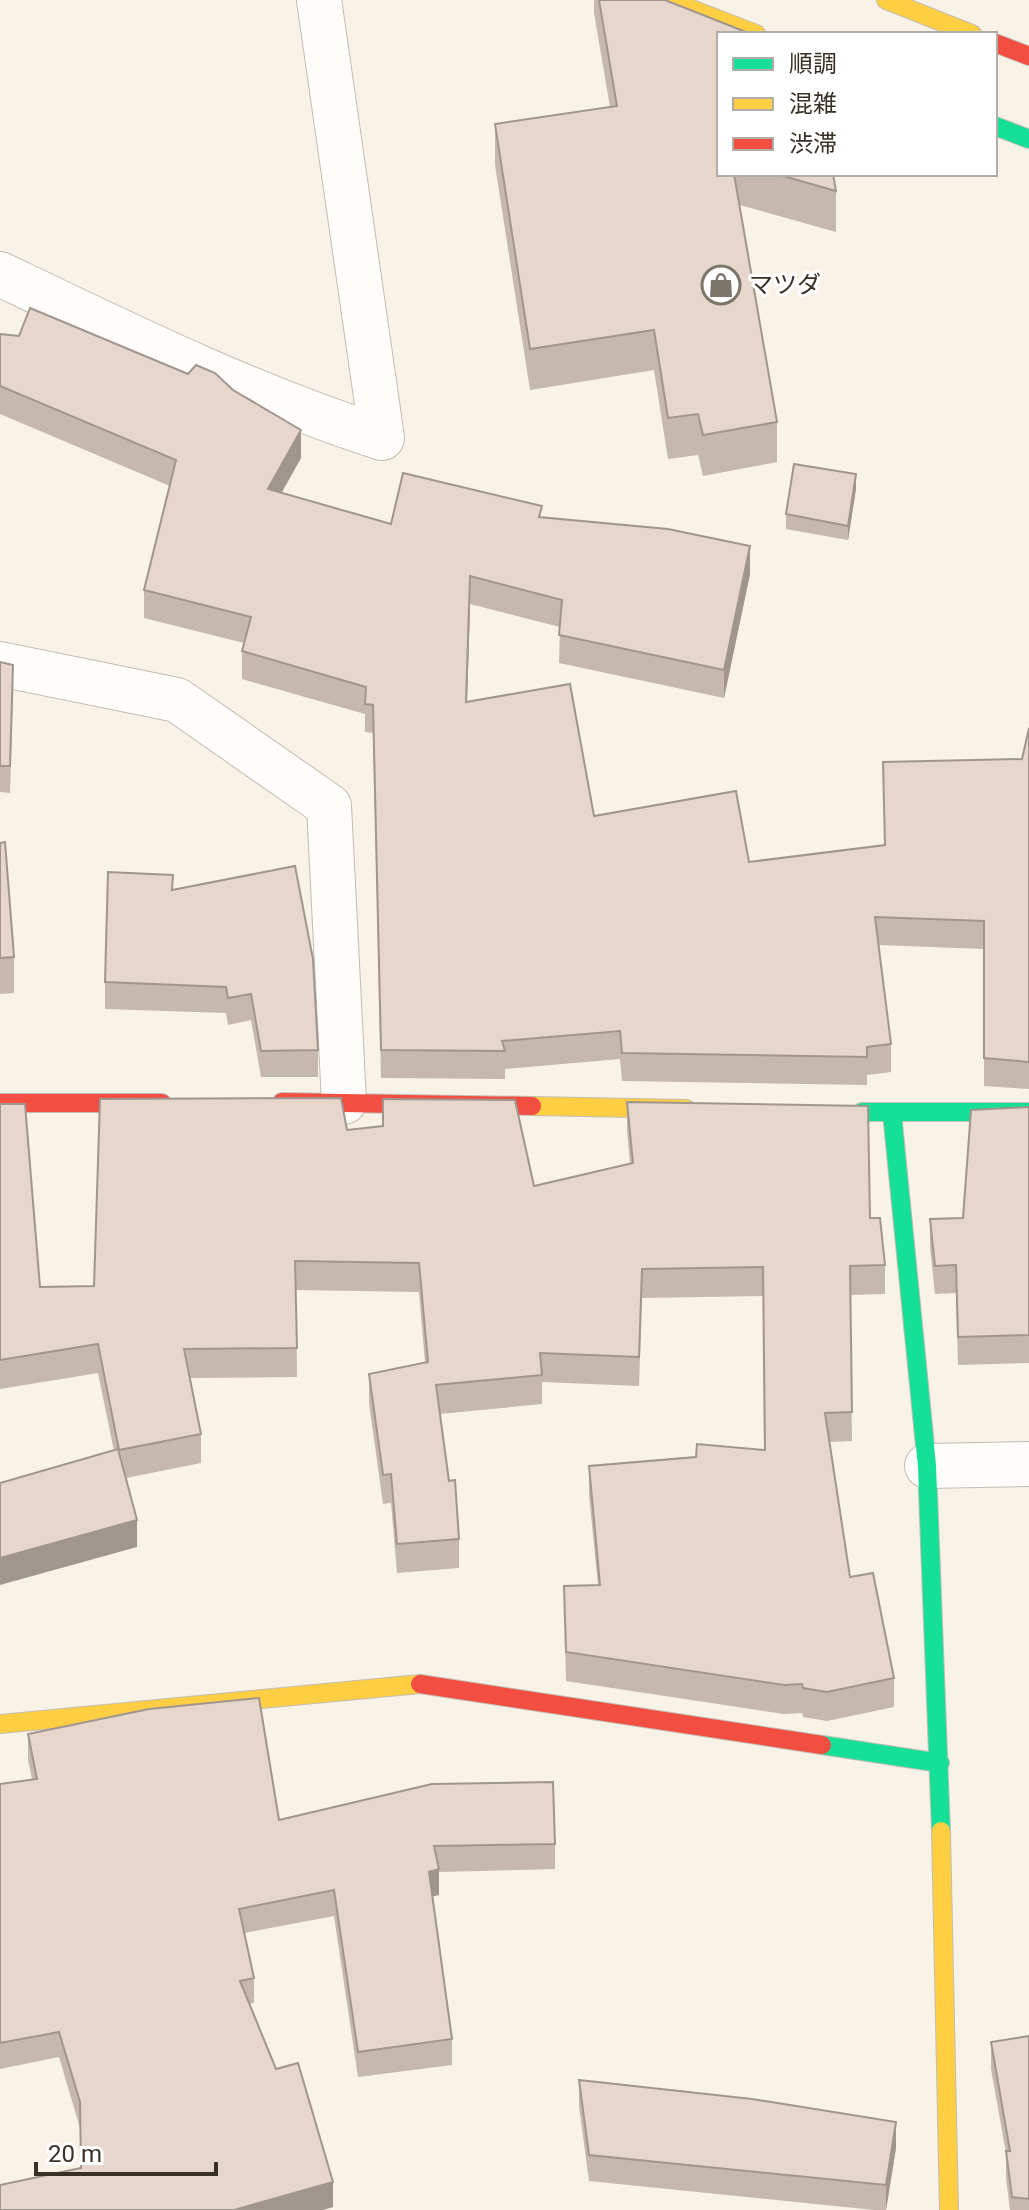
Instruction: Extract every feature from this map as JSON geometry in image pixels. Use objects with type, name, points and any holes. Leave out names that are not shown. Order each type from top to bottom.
[{"type":"street","points":[[0,274],[144,344],[312,416],[382,438],[319,0]]},
{"type":"street","points":[[668,0],[751,32]]},
{"type":"street","points":[[886,0],[967,32]]},
{"type":"street","points":[[997,44],[1029,56]]},
{"type":"street","points":[[997,127],[1029,139]]},
{"type":"street","points":[[0,664],[177,700],[329,806],[344,1102]]},
{"type":"street","points":[[266,1102],[704,1109]]},
{"type":"street","points":[[0,1103],[187,1103]]},
{"type":"street","points":[[845,1112],[1029,1112]]},
{"type":"street","points":[[892,1113],[927,1466],[940,1763],[949,2210]]},
{"type":"street","points":[[927,1466],[1029,1464]]},
{"type":"street","points":[[0,1724],[414,1683],[940,1763]]},
{"type":"building","points":[[599,0],[665,0],[746,32],[717,32],[717,176],[734,176],[777,422],[703,435],[698,414],[668,418],[654,330],[530,349],[495,124],[617,106]]},
{"type":"building","points":[[783,176],[833,176],[836,191]]},
{"type":"building","points":[[30,308],[188,374],[196,365],[215,373],[233,390],[301,430],[268,489],[391,524],[403,473],[542,506],[539,517],[668,529],[750,546],[724,670],[559,635],[562,600],[470,576],[466,702],[570,684],[594,816],[736,791],[749,862],[885,845],[883,762],[1022,759],[1029,728],[1029,1062],[984,1058],[984,921],[875,917],[891,1044],[867,1047],[867,1057],[622,1053],[620,1031],[502,1041],[505,1051],[381,1050],[373,705],[365,704],[366,687],[242,651],[251,617],[144,590],[176,460],[0,386],[0,334],[19,336]]},
{"type":"building","points":[[794,464],[856,474],[848,526],[786,514]]},
{"type":"building","points":[[0,662],[13,665],[10,766],[0,766]]},
{"type":"building","points":[[5,842],[14,957],[0,958],[0,843]]},
{"type":"building","points":[[295,866],[313,959],[318,1050],[261,1051],[251,994],[228,998],[226,987],[105,982],[108,872],[173,875],[172,890]]},
{"type":"building","points":[[341,1098],[347,1130],[383,1126],[383,1099],[515,1100],[534,1186],[633,1163],[627,1102],[868,1106],[870,1218],[880,1218],[885,1265],[850,1266],[852,1412],[825,1413],[850,1577],[873,1573],[894,1678],[827,1692],[803,1688],[802,1684],[784,1685],[566,1652],[564,1586],[600,1585],[589,1466],[696,1457],[697,1444],[765,1450],[763,1267],[642,1269],[639,1357],[540,1353],[542,1375],[436,1385],[449,1481],[455,1480],[459,1539],[397,1544],[391,1474],[383,1475],[369,1374],[428,1362],[419,1263],[295,1261],[297,1348],[184,1349],[201,1434],[119,1450],[98,1344],[0,1360],[0,1104],[25,1104],[40,1287],[94,1286],[100,1099]]},
{"type":"building","points":[[1029,1107],[1029,1335],[958,1337],[956,1265],[935,1266],[930,1219],[963,1218],[971,1110]]},
{"type":"building","points":[[118,1449],[137,1520],[0,1558],[0,1483]]},
{"type":"building","points":[[259,1698],[279,1820],[432,1784],[553,1782],[555,1844],[434,1846],[439,1869],[429,1872],[452,2039],[358,2052],[334,1890],[239,1909],[254,1978],[240,1981],[276,2069],[298,2063],[333,2182],[234,2210],[0,2210],[0,2185],[81,2168],[80,2102],[59,2032],[0,2043],[0,1784],[37,1779],[28,1734],[149,1709]]},
{"type":"building","points":[[1029,2036],[1029,2199],[1012,2197],[1006,2151],[1010,2151],[991,2042]]},
{"type":"building","points":[[579,2080],[752,2099],[896,2122],[886,2185],[589,2155]]},
{"type":"traffic: fast","points":[[997,127],[1029,139]]},
{"type":"traffic: fast","points":[[862,1112],[1029,1112]]},
{"type":"traffic: fast","points":[[892,1113],[927,1466],[941,1831]]},
{"type":"traffic: fast","points":[[822,1745],[940,1763]]},
{"type":"traffic: slow","points":[[668,0],[751,32]]},
{"type":"traffic: slow","points":[[886,0],[967,32]]},
{"type":"traffic: slow","points":[[532,1106],[686,1109]]},
{"type":"traffic: slow","points":[[0,1724],[420,1684]]},
{"type":"traffic: slow","points":[[941,1831],[949,2210]]},
{"type":"traffic: jam","points":[[997,44],[1029,56]]},
{"type":"traffic: jam","points":[[282,1102],[532,1106]]},
{"type":"traffic: jam","points":[[0,1103],[162,1103]]},
{"type":"traffic: jam","points":[[420,1684],[822,1745]]},
{"type":"place","name":"マツダ","points":[[721,285]]}]
